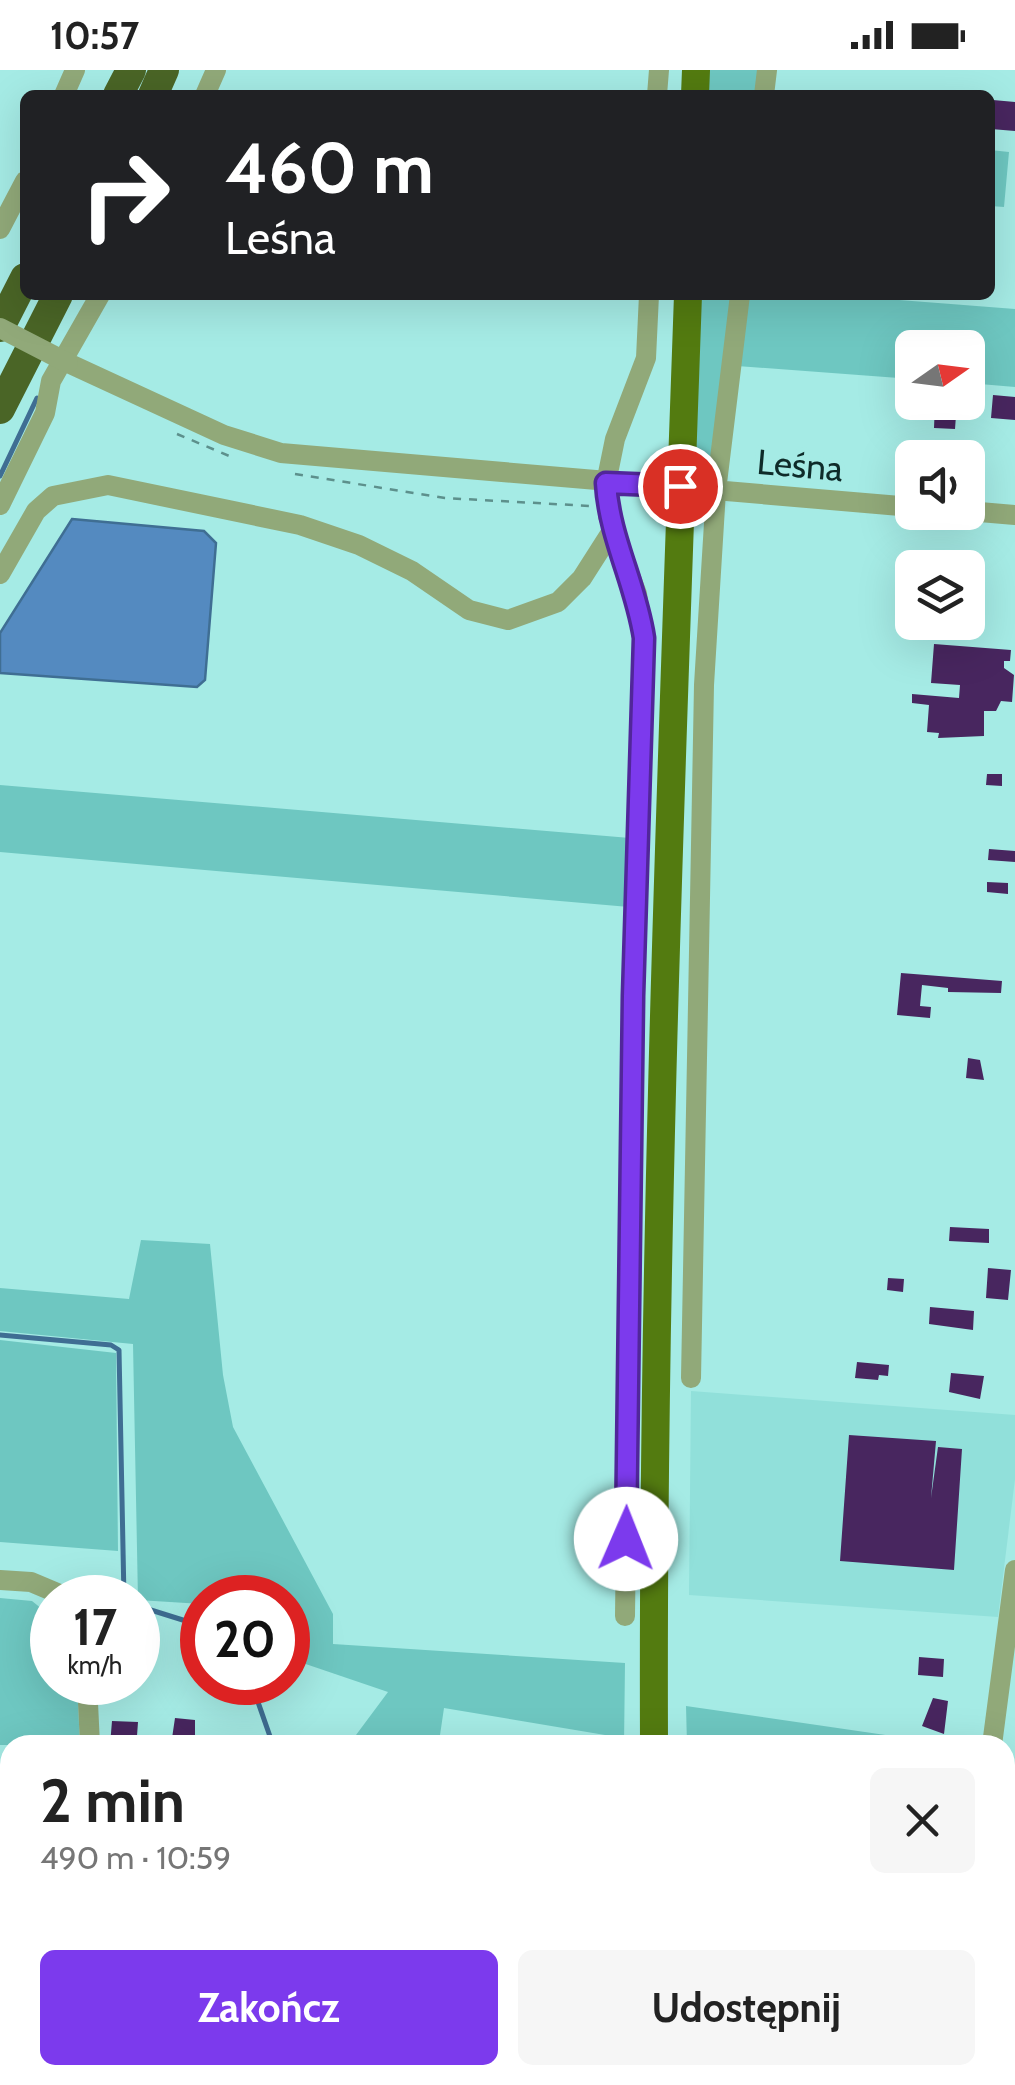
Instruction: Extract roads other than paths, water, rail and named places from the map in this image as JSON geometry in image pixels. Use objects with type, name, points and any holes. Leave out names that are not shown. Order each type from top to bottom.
[{"type":"highway","points":[[0,328],[20,288]]},
{"type":"highway","points":[[0,409],[55,300]]},
{"type":"main road","points":[[654,1735],[658,1230],[688,300]]},
{"type":"street","points":[[0,229],[20,191]]},
{"type":"street","points":[[0,506],[45,413],[50,381],[97,300]]},
{"type":"street","points":[[625,1616],[633,996],[644,638],[638,594],[612,531],[606,483],[615,438],[646,358],[649,300]]},
{"type":"street","points":[[692,1378],[704,685],[716,491],[739,300]]},
{"type":"street","name":"Leśna","points":[[0,328],[224,435],[280,453],[895,506]]},
{"type":"street","points":[[0,574],[36,511],[53,496],[108,485],[300,525],[360,545],[412,571],[469,610],[508,620],[558,602],[582,578],[612,531]]},
{"type":"street","points":[[985,512],[1015,515]]},
{"type":"street","points":[[993,1735],[1015,1570]]},
{"type":"street","points":[[0,1580],[30,1582]]},
{"type":"street","points":[[88,1705],[90,1735]]},
{"type":"waterway","points":[[0,476],[37,398]]},
{"type":"waterway","points":[[0,1335],[111,1345],[119,1350],[124,1575]]},
{"type":"waterway","points":[[160,1613],[180,1619]]},
{"type":"waterway","points":[[259,1705],[270,1735]]}]
